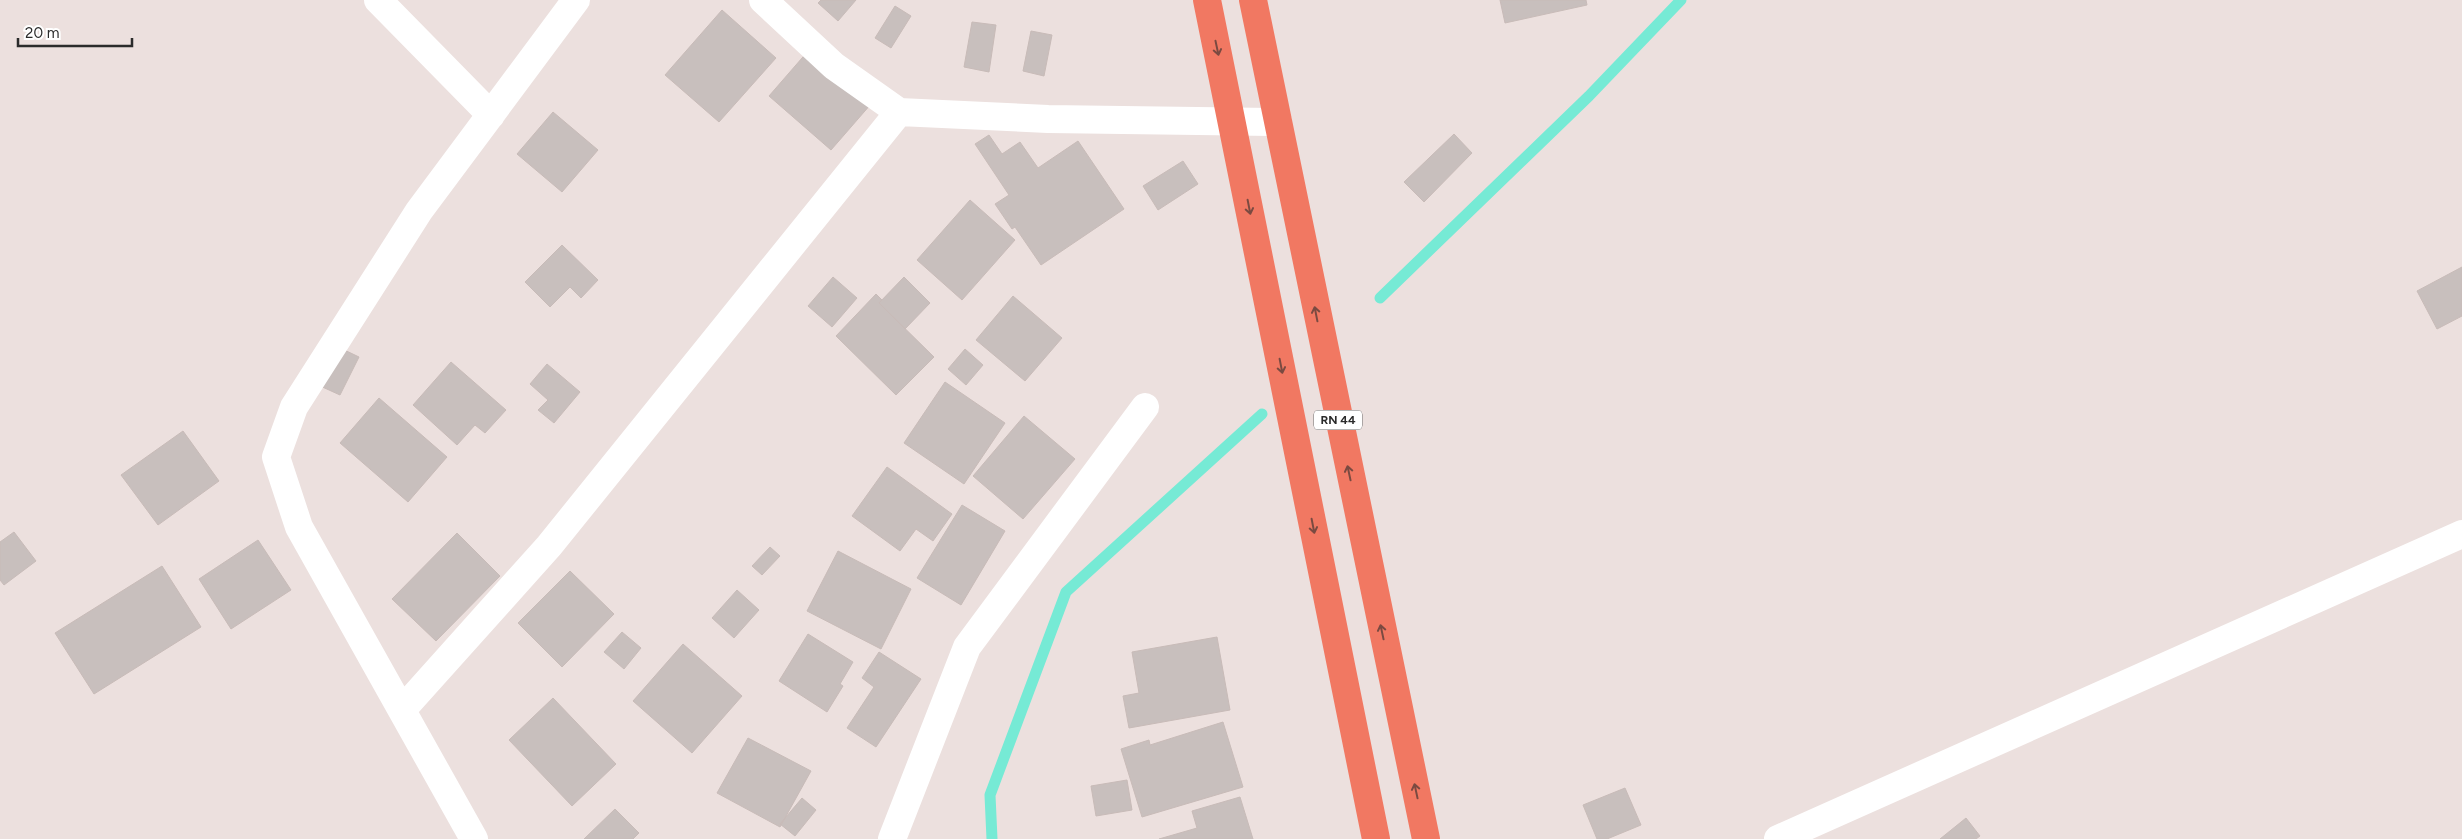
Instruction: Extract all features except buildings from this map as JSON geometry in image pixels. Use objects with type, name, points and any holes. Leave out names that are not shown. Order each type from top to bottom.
[{"type":"highway","name":"RN 44","points":[[1207,0],[1376,839]]},
{"type":"highway","name":"RN 44","points":[[1253,0],[1426,839]]},
{"type":"street","points":[[378,0],[492,115]]},
{"type":"street","points":[[474,839],[299,527],[276,458],[294,406],[419,212],[576,0]]},
{"type":"street","points":[[763,0],[834,66],[899,112],[1048,119],[1232,123],[1278,122]]},
{"type":"street","points":[[402,710],[549,546],[899,112]]},
{"type":"street","points":[[892,839],[967,647],[1145,407]]},
{"type":"street","points":[[1778,839],[2462,534]]},
{"type":"waterway","points":[[1380,298],[1589,96],[1681,0]]},
{"type":"waterway","points":[[992,839],[990,795],[1066,592],[1262,414]]}]
